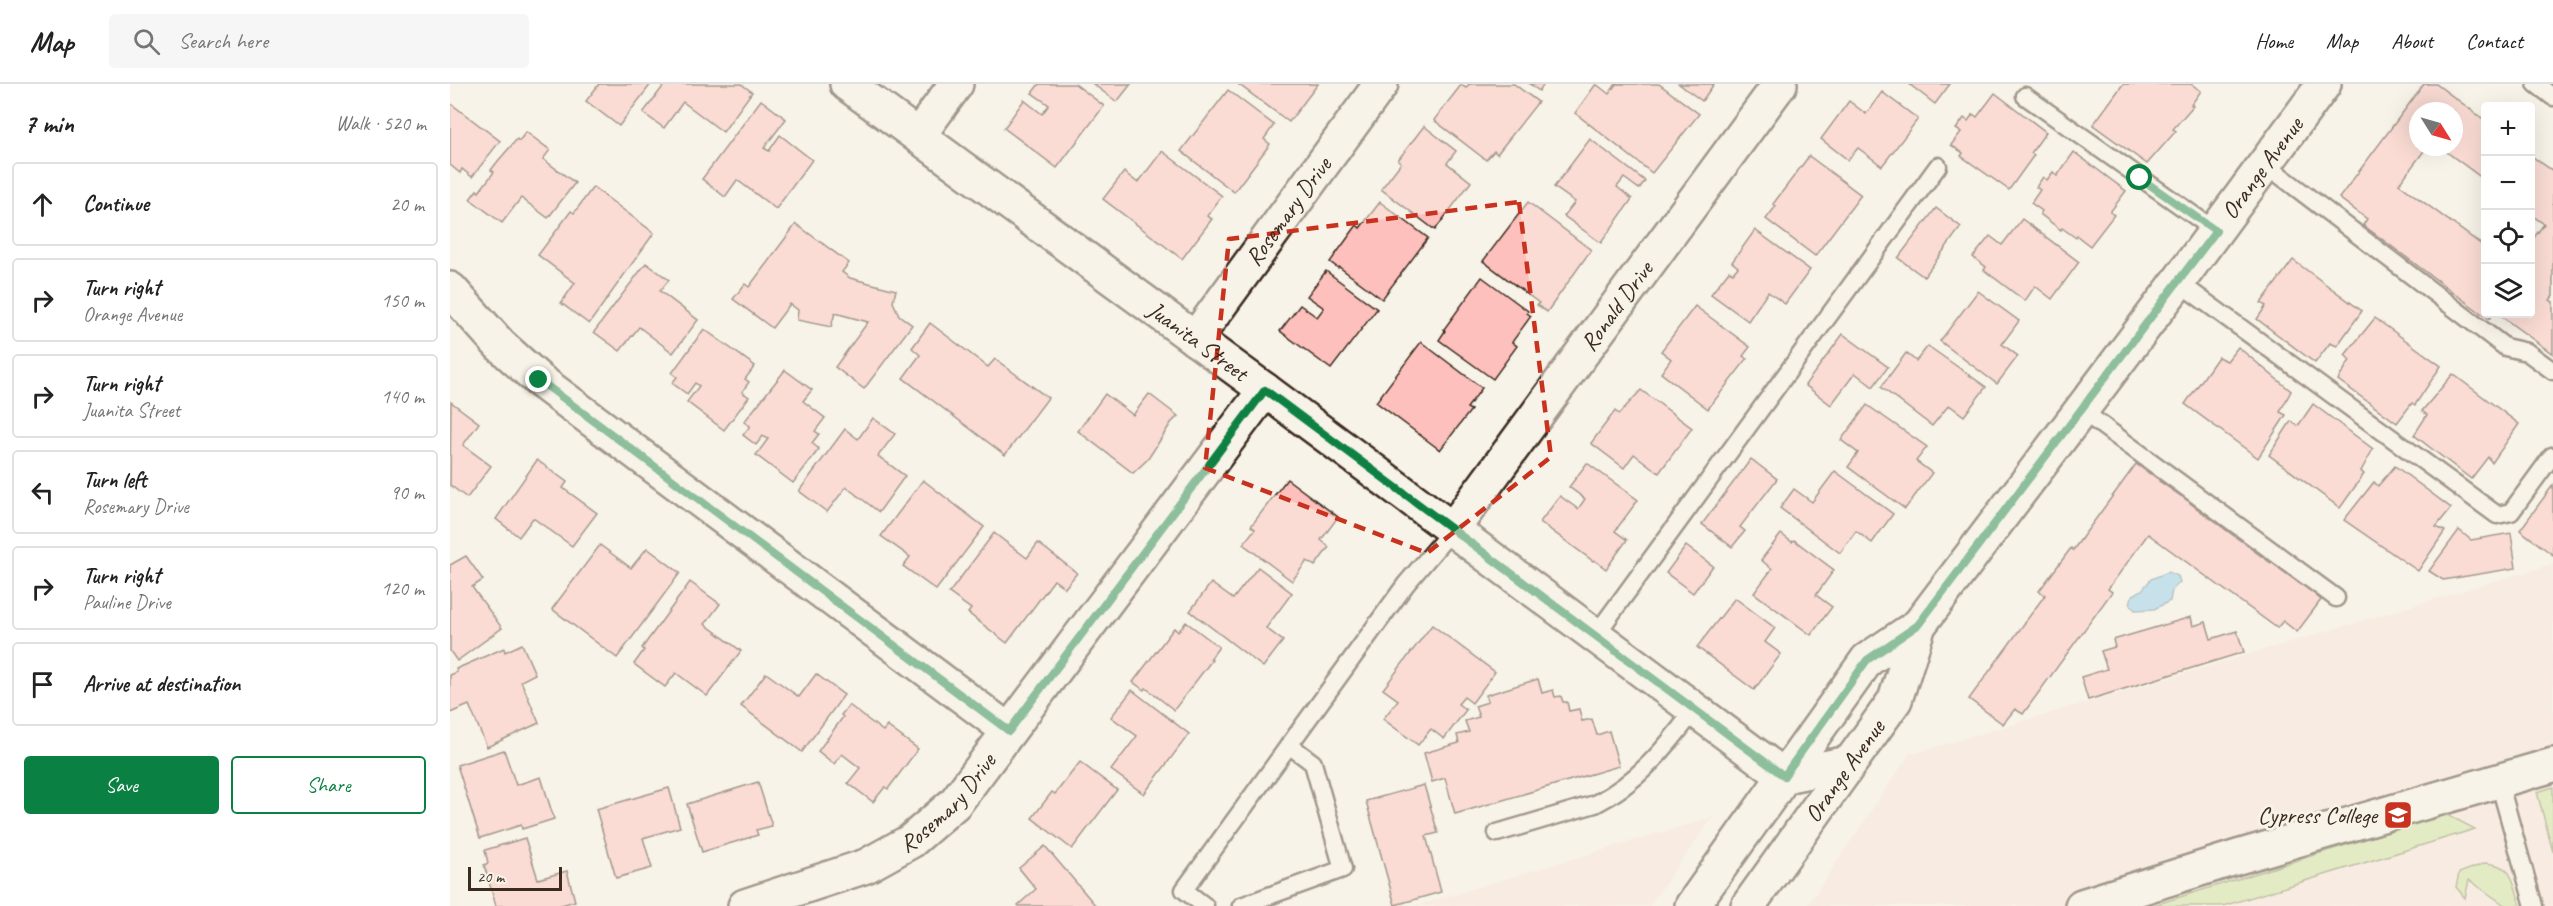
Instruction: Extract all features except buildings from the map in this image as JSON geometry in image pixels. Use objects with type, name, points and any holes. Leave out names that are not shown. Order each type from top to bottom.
[{"type":"street","name":"Juanita Street","points":[[847,84],[1265,390],[1784,776]]},
{"type":"street","points":[[918,136],[956,84]]},
{"type":"street","name":"Rosemary Drive","points":[[1195,339],[1381,84]]},
{"type":"street","name":"Ronald Drive","points":[[1452,530],[1780,84]]},
{"type":"street","name":"Orange Avenue","points":[[1692,906],[1867,660],[1918,625],[2178,282],[2324,84]]},
{"type":"street","points":[[450,289],[500,345],[539,380],[1009,731]]},
{"type":"street","name":"Rosemary Drive","points":[[745,906],[866,866],[911,841],[955,803],[1265,390]]},
{"type":"street","name":"Orange Avenue","points":[[1748,906],[1895,700],[1918,625]]},
{"type":"street","points":[[1784,776],[1849,763]]},
{"type":"street","points":[[2082,906],[2238,857],[2553,765]]},
{"type":"lane","points":[[2536,84],[2553,97]]},
{"type":"lane","points":[[2025,96],[2216,231]]},
{"type":"lane","points":[[2265,164],[2505,347],[2527,352],[2553,371]]},
{"type":"lane","points":[[1595,636],[1938,166]]},
{"type":"lane","points":[[2178,282],[2497,515],[2511,512],[2552,456]]},
{"type":"lane","points":[[2081,410],[2336,598]]},
{"type":"lane","points":[[1206,906],[1184,890],[1406,584],[1452,530]]},
{"type":"lane","points":[[1497,833],[1609,798],[1629,783],[1666,748],[1694,710]]},
{"type":"lane","points":[[1241,906],[1343,869],[1313,763],[1289,745]]},
{"type":"lane","points":[[2499,782],[2534,906]]},
{"type":"highlighted area","points":[[1519,202],[1551,457],[1427,553],[1205,468],[1229,239]]},
{"type":"shaded area","points":[[2553,564],[2553,906],[1807,906],[1910,753]]},
{"type":"shaded area","points":[[1713,817],[1649,906],[1415,906],[1462,892]]},
{"type":"green space","points":[[2553,787],[2553,852],[2537,792]]},
{"type":"green space","points":[[2446,814],[2475,829],[2223,906],[2151,906]]},
{"type":"green space","points":[[2485,863],[2495,864],[2507,871],[2514,882],[2521,906],[2506,906],[2469,880],[2465,898],[2456,887],[2459,873]]},
{"type":"water","points":[[2168,572],[2178,576],[2180,582],[2172,590],[2170,601],[2154,609],[2135,610],[2130,604],[2132,596],[2142,590],[2151,579]]},
{"type":"place","name":"Cypress College","points":[[2398,815]]},
{"type":"route","points":[[539,380],[1009,731],[1265,390],[1784,776],[1867,660],[1918,625],[2216,231],[2140,178]]}]
